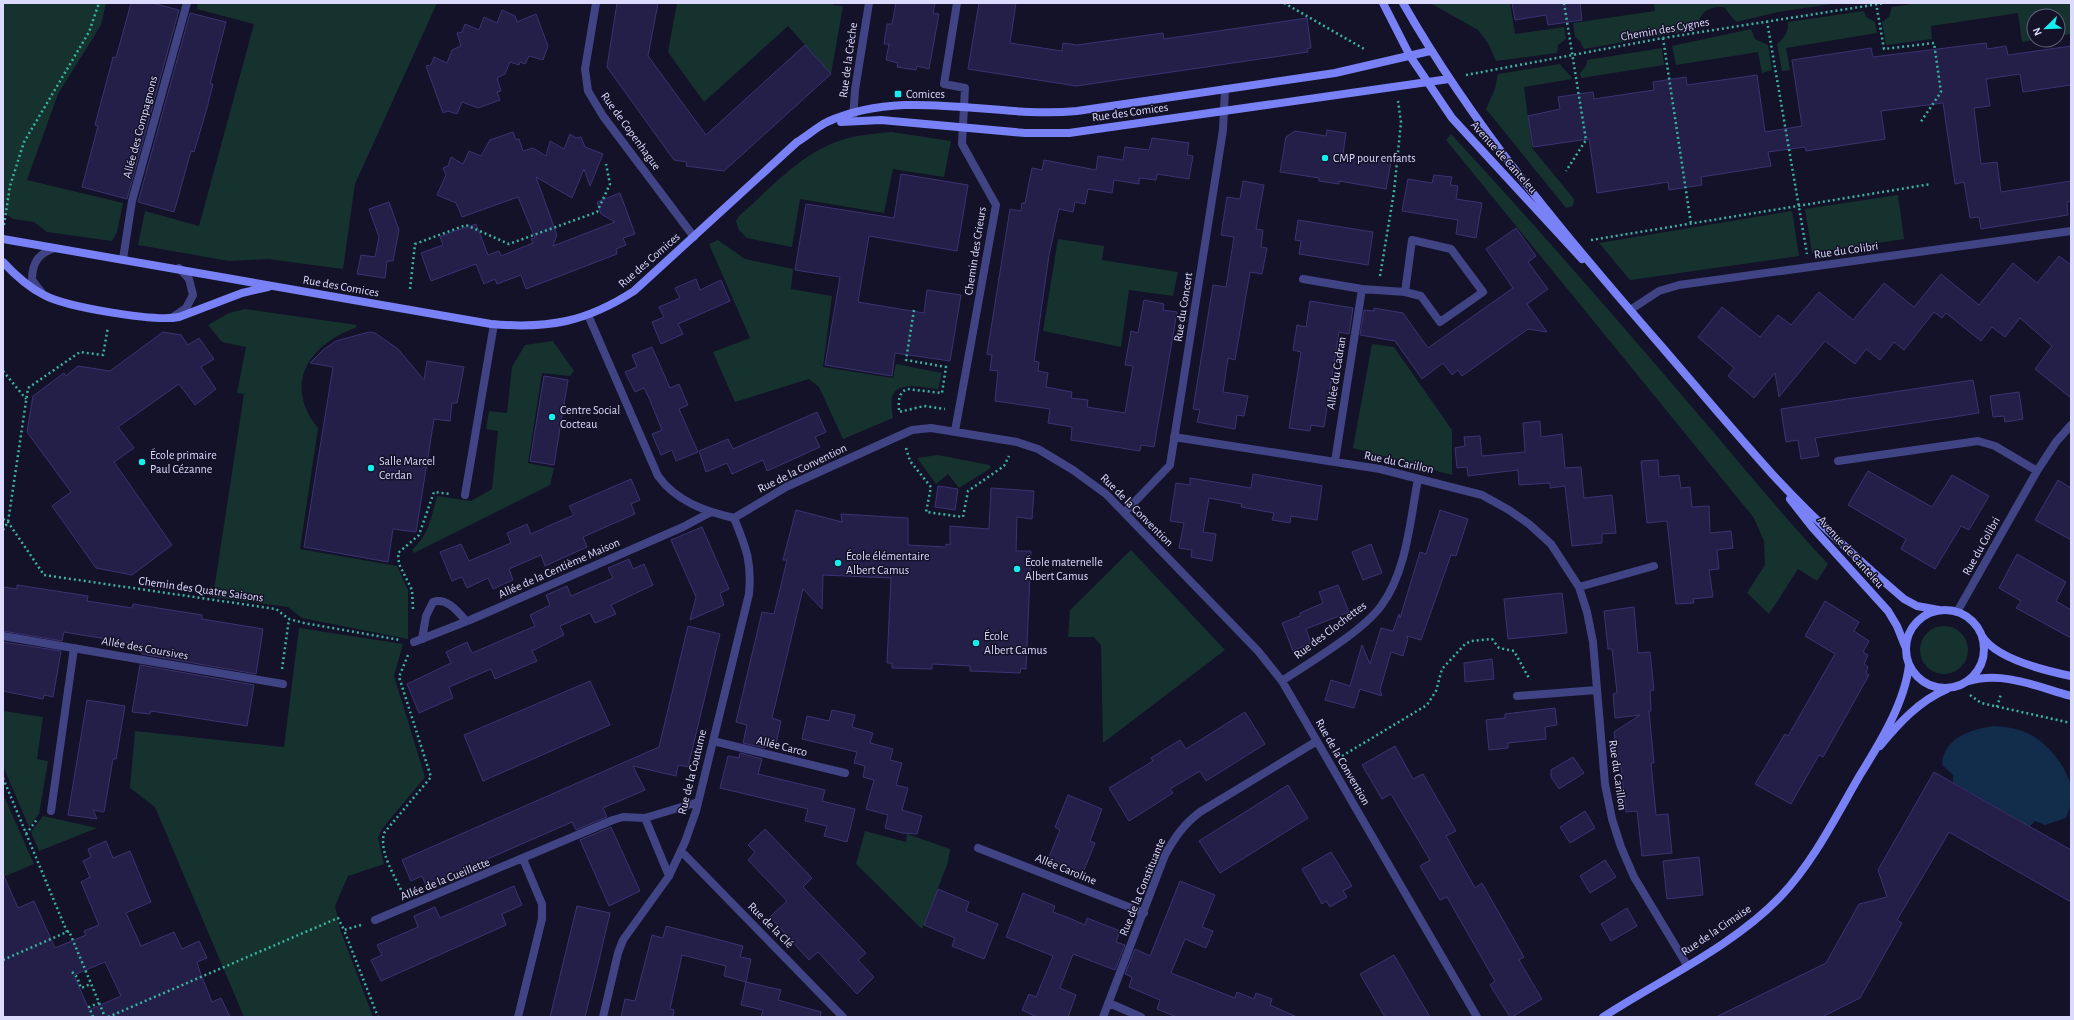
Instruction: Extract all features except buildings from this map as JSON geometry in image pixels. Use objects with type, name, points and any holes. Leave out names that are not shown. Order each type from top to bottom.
[{"type":"street","name":"Allée des Compagnons","points":[[123,259],[132,201],[187,3]]},
{"type":"street","name":"Rue de Copenhague","points":[[596,3],[585,69],[588,91],[603,116],[694,237]]},
{"type":"street","name":"Rue de la Crèche","points":[[853,117],[869,3]]},
{"type":"street","name":"Chemin des Crieurs","points":[[956,431],[996,205],[962,144],[965,88],[944,84],[957,3]]},
{"type":"street","name":"Avenue de Canteleu","points":[[1383,3],[1410,56],[1452,118],[1630,310]]},
{"type":"street","name":"Avenue de Canteleu","points":[[1403,3],[1430,51],[1523,180],[1630,310],[1773,475],[1812,527],[1888,611],[1906,648]]},
{"type":"street","name":"Rue des Comices","points":[[3,239],[179,268],[494,324],[522,326],[550,325],[567,322],[588,315],[610,305],[634,291],[783,155],[814,131],[853,117],[896,105],[938,104],[1029,112],[1059,113],[1335,73],[1430,51]]},
{"type":"street","name":"Rue des Comices","points":[[853,117],[1043,134],[1069,133],[1449,79]]},
{"type":"street","name":"Rue du Concert","points":[[1125,512],[1170,465],[1223,130],[1225,89]]},
{"type":"street","name":"Rue du Colibri","points":[[1630,310],[1659,291],[1679,285],[2071,231]]},
{"type":"street","points":[[1303,279],[1362,289],[1405,292],[1421,296],[1440,322],[1483,292],[1451,249],[1412,240],[1405,292]]},
{"type":"street","points":[[44,295],[32,280],[34,263],[39,256],[55,248]]},
{"type":"street","name":"Rue des Comices","points":[[3,262],[16,275],[44,295],[62,302],[152,318],[169,319],[179,317],[242,293],[274,286]]},
{"type":"street","points":[[169,319],[179,314],[186,308],[193,295],[189,279],[179,268]]},
{"type":"street","name":"Allée du Cadran","points":[[1335,461],[1362,289]]},
{"type":"street","points":[[588,315],[658,476],[667,488],[680,499],[711,512],[734,518]]},
{"type":"street","points":[[465,495],[494,324]]},
{"type":"street","name":"Rue du Colibri","points":[[1957,612],[2037,471],[2056,442],[2071,426]]},
{"type":"street","name":"Rue de la Convention","points":[[734,518],[786,487],[902,434],[922,428],[956,431],[1017,442],[1038,449],[1086,477],[1125,512],[1262,656],[1282,681],[1477,1017]]},
{"type":"street","name":"Rue du Carillon","points":[[1174,437],[1335,461],[1418,478],[1482,495],[1509,510],[1529,524],[1551,544],[1578,587],[1587,612],[1593,642],[1605,784],[1612,819],[1621,847],[1634,877],[1687,965]]},
{"type":"street","points":[[1838,461],[1978,441],[1996,446],[2037,471]]},
{"type":"street","name":"Avenue de Canteleu","points":[[1773,475],[1837,539],[1904,599],[1917,606],[1939,610]]},
{"type":"street","name":"Rue des Clochettes","points":[[1282,681],[1363,624],[1381,606],[1393,586],[1400,567],[1418,478]]},
{"type":"street","name":"Allée de la Centième Maison","points":[[414,642],[466,622],[683,527],[711,512]]},
{"type":"street","name":"Rue de la Coutume","points":[[603,1017],[618,953],[623,940],[669,876],[681,851],[698,802],[749,594],[750,580],[748,553],[734,518]]},
{"type":"street","points":[[1578,587],[1654,566]]},
{"type":"street","points":[[422,639],[426,616],[433,602],[442,601],[449,604],[466,622]]},
{"type":"street","points":[[2071,676],[2042,669],[2001,653],[1988,644],[1973,622],[1957,612],[1939,610],[1926,614],[1915,623],[1908,635],[1906,648],[1909,665],[1916,675],[1926,683],[1937,687],[1950,688],[1966,681],[1985,677],[2004,678],[2071,696]]},
{"type":"street","points":[[1966,681],[1977,671],[1983,657],[1983,642],[1980,633]]},
{"type":"street","name":"Allée des Coursives","points":[[3,636],[282,684]]},
{"type":"street","points":[[51,811],[74,648]]},
{"type":"street","name":"Rue de la Cimaise","points":[[1603,1017],[1742,930],[1781,896],[1795,880],[1817,848],[1871,757],[1903,694],[1909,665]]},
{"type":"street","name":"Rue de la Cimaise","points":[[1871,757],[1895,728],[1914,709],[1930,697],[1950,688]]},
{"type":"street","points":[[1517,696],[1597,690]]},
{"type":"street","name":"Allée Carco","points":[[713,741],[845,774]]},
{"type":"street","name":"Rue de la Constituante","points":[[1103,1017],[1165,856],[1174,838],[1186,823],[1200,812],[1316,741]]},
{"type":"street","name":"Allée de la Cueillette","points":[[375,920],[523,860],[614,820],[623,817],[645,818],[698,802]]},
{"type":"street","points":[[645,818],[669,876]]},
{"type":"street","name":"Allée Caroline","points":[[978,848],[1144,913]]},
{"type":"street","name":"Rue de la Clé","points":[[681,851],[843,1017]]},
{"type":"street","points":[[518,1017],[542,919],[542,904],[523,860]]},
{"type":"street","points":[[1109,1003],[1141,1017]]},
{"type":"path","points":[[4,229],[10,186],[24,142],[89,32],[99,3]]},
{"type":"path","points":[[1284,3],[1366,51]]},
{"type":"path","points":[[1564,3],[1586,140],[1566,171]]},
{"type":"path","name":"Chemin des Cygnes","points":[[1449,79],[1573,54],[1664,38],[1885,3]]},
{"type":"path","points":[[1876,4],[1884,49],[1934,43],[1940,92],[1920,123]]},
{"type":"path","points":[[1767,21],[1809,267]]},
{"type":"path","points":[[1664,38],[1691,224]]},
{"type":"path","points":[[1377,290],[1394,192],[1401,122],[1395,86]]},
{"type":"path","points":[[410,289],[415,244],[466,225],[509,244],[597,212],[610,184],[606,164]]},
{"type":"path","points":[[1575,243],[1931,184]]},
{"type":"path","points":[[914,310],[906,360],[946,367],[942,393],[907,389],[900,393],[899,412],[924,406],[959,412]]},
{"type":"path","points":[[3,530],[8,522],[28,388],[80,352],[103,355],[109,323]]},
{"type":"path","points":[[3,371],[26,399]]},
{"type":"path","points":[[902,434],[910,461],[931,487],[926,512],[963,517],[968,491],[1004,466],[1017,442]]},
{"type":"path","points":[[413,612],[412,590],[399,564],[398,553],[419,535],[434,492],[465,495]]},
{"type":"path","points":[[3,519],[8,522]]},
{"type":"path","name":"Chemin des Quatre Saisons","points":[[8,522],[44,575],[276,608],[289,619],[414,642]]},
{"type":"path","points":[[282,684],[289,619]]},
{"type":"path","points":[[1330,764],[1426,705],[1436,692],[1442,670],[1457,651],[1471,640],[1492,639],[1499,648],[1514,651],[1538,694]]},
{"type":"path","points":[[409,906],[383,848],[382,840],[384,833],[431,777],[399,677],[414,642]]},
{"type":"path","points":[[1980,702],[2071,724]]},
{"type":"path","points":[[3,778],[67,932],[69,931],[99,1003],[107,1017],[338,918],[378,1017]]},
{"type":"path","points":[[26,834],[41,814],[51,811]]},
{"type":"path","points":[[344,930],[375,920]]},
{"type":"path","points":[[3,960],[67,932]]},
{"type":"path","points":[[72,972],[77,977],[81,988],[91,984]]},
{"type":"path","points":[[93,1017],[89,1007],[99,1003]]},
{"type":"green space","points":[[3,3],[106,3],[101,25],[58,94],[27,180],[123,203],[117,232],[112,241],[47,232],[34,222],[13,219],[3,212]]},
{"type":"green space","points":[[198,3],[437,3],[355,184],[343,269],[268,259],[229,261],[138,245],[145,211],[199,226],[254,24],[197,9]]},
{"type":"green space","points":[[677,3],[833,3],[833,5],[843,6],[831,74],[788,26],[704,102],[668,52]]},
{"type":"green space","points":[[1430,3],[1510,3],[1515,34],[1564,27],[1566,39],[1558,45],[1557,53],[1496,61],[1488,43],[1478,30]]},
{"type":"green space","points":[[1654,3],[1838,3],[1778,12],[1736,22],[1724,7],[1718,7],[1709,9],[1702,15],[1697,29],[1584,49],[1580,41],[1575,37],[1573,23],[1655,11]]},
{"type":"green space","points":[[1919,3],[2071,3],[2071,34],[2066,35],[2066,8],[2026,8],[2026,41],[2022,42],[2018,13],[1931,26],[1932,39],[1886,45],[1882,22],[1889,17],[1892,7]]},
{"type":"green space","points":[[1864,11],[1866,17],[1875,22],[1877,33],[1786,48],[1790,70],[1782,71],[1777,44],[1786,34],[1788,22]]},
{"type":"green space","points":[[1751,29],[1755,39],[1768,45],[1772,70],[1762,73],[1758,52],[1676,65],[1672,46]]},
{"type":"green space","points":[[1662,48],[1664,65],[1581,78],[1580,73],[1586,66],[1587,60]]},
{"type":"green space","points":[[1560,64],[1572,79],[1524,87],[1532,148],[1574,199],[1573,206],[1566,208],[1486,109],[1495,89],[1498,74]]},
{"type":"green space","points":[[891,132],[951,141],[944,177],[893,169],[884,213],[800,199],[792,247],[747,238],[739,230],[736,221],[739,216],[784,174],[809,156],[822,148],[849,138]]},
{"type":"green space","points":[[1451,134],[1576,272],[1778,508],[1828,564],[1817,581],[1798,569],[1769,614],[1747,593],[1765,565],[1764,541],[1754,518],[1446,140]]},
{"type":"green space","points":[[1898,195],[1904,239],[1812,253],[1805,209]]},
{"type":"green space","points":[[1792,211],[1799,256],[1630,280],[1599,243]]},
{"type":"green space","points":[[1058,239],[1104,246],[1102,260],[1178,272],[1173,296],[1129,290],[1121,347],[1043,331]]},
{"type":"green space","points":[[718,240],[745,259],[793,269],[791,289],[832,296],[823,367],[893,378],[896,364],[942,373],[938,389],[912,386],[900,388],[892,397],[893,418],[843,439],[819,387],[809,379],[735,402],[713,352],[750,338],[709,244]]},
{"type":"green space","points":[[245,309],[357,325],[355,328],[338,335],[324,345],[313,356],[306,368],[302,382],[302,397],[308,412],[318,428],[300,549],[397,566],[408,590],[408,639],[302,618],[288,607],[213,597],[244,394],[237,393],[246,347],[222,342],[208,325],[229,313]]},
{"type":"green space","points":[[553,341],[574,371],[570,376],[542,373],[528,463],[554,468],[550,485],[414,553],[412,550],[418,544],[429,525],[437,496],[471,501],[492,489],[498,431],[486,429],[489,411],[507,413],[512,367],[525,345]]},
{"type":"green space","points":[[1372,344],[1394,347],[1452,430],[1452,475],[1353,448]]},
{"type":"green space","points":[[938,455],[989,465],[991,468],[959,488],[948,474],[936,484],[917,458]]},
{"type":"green space","points":[[1131,550],[1225,650],[1103,743],[1101,645],[1094,637],[1068,637],[1070,610]]},
{"type":"green space","points":[[1939,626],[1949,626],[1961,633],[1968,645],[1968,655],[1961,667],[1949,674],[1939,674],[1931,670],[1924,663],[1920,655],[1920,645],[1924,637],[1931,630]]},
{"type":"green space","points":[[299,628],[403,644],[394,676],[425,777],[382,829],[378,838],[384,864],[348,876],[335,906],[340,929],[373,1017],[244,1017],[155,807],[130,788],[135,731],[284,747]]},
{"type":"green space","points":[[3,711],[43,717],[37,759],[48,761],[39,814],[29,827],[3,766]]},
{"type":"green space","points":[[3,794],[34,864],[3,877]]},
{"type":"green space","points":[[43,816],[97,828],[39,851],[31,832]]},
{"type":"green space","points":[[865,831],[906,842],[907,834],[950,849],[948,862],[922,929],[856,864]]},
{"type":"water","points":[[1994,726],[2011,728],[2027,733],[2041,742],[2054,754],[2064,769],[2072,789],[2071,802],[2066,818],[2045,825],[2035,821],[2030,826],[1953,782],[1953,775],[1942,765],[1947,748],[1960,736],[1985,727]]},
{"type":"place","name":"Comices","points":[[898,94]]},
{"type":"place","name":"CMP pour enfants","points":[[1325,158]]},
{"type":"place","name":"Centre Social Cocteau","points":[[552,417]]},
{"type":"place","name":"École primaire Paul Cézanne","points":[[142,462]]},
{"type":"place","name":"Salle Marcel Cerdan","points":[[371,468]]},
{"type":"place","name":"École élémentaire Albert Camus","points":[[838,563]]},
{"type":"place","name":"École maternelle Albert Camus","points":[[1017,569]]},
{"type":"place","name":"École Albert Camus","points":[[976,643]]}]
